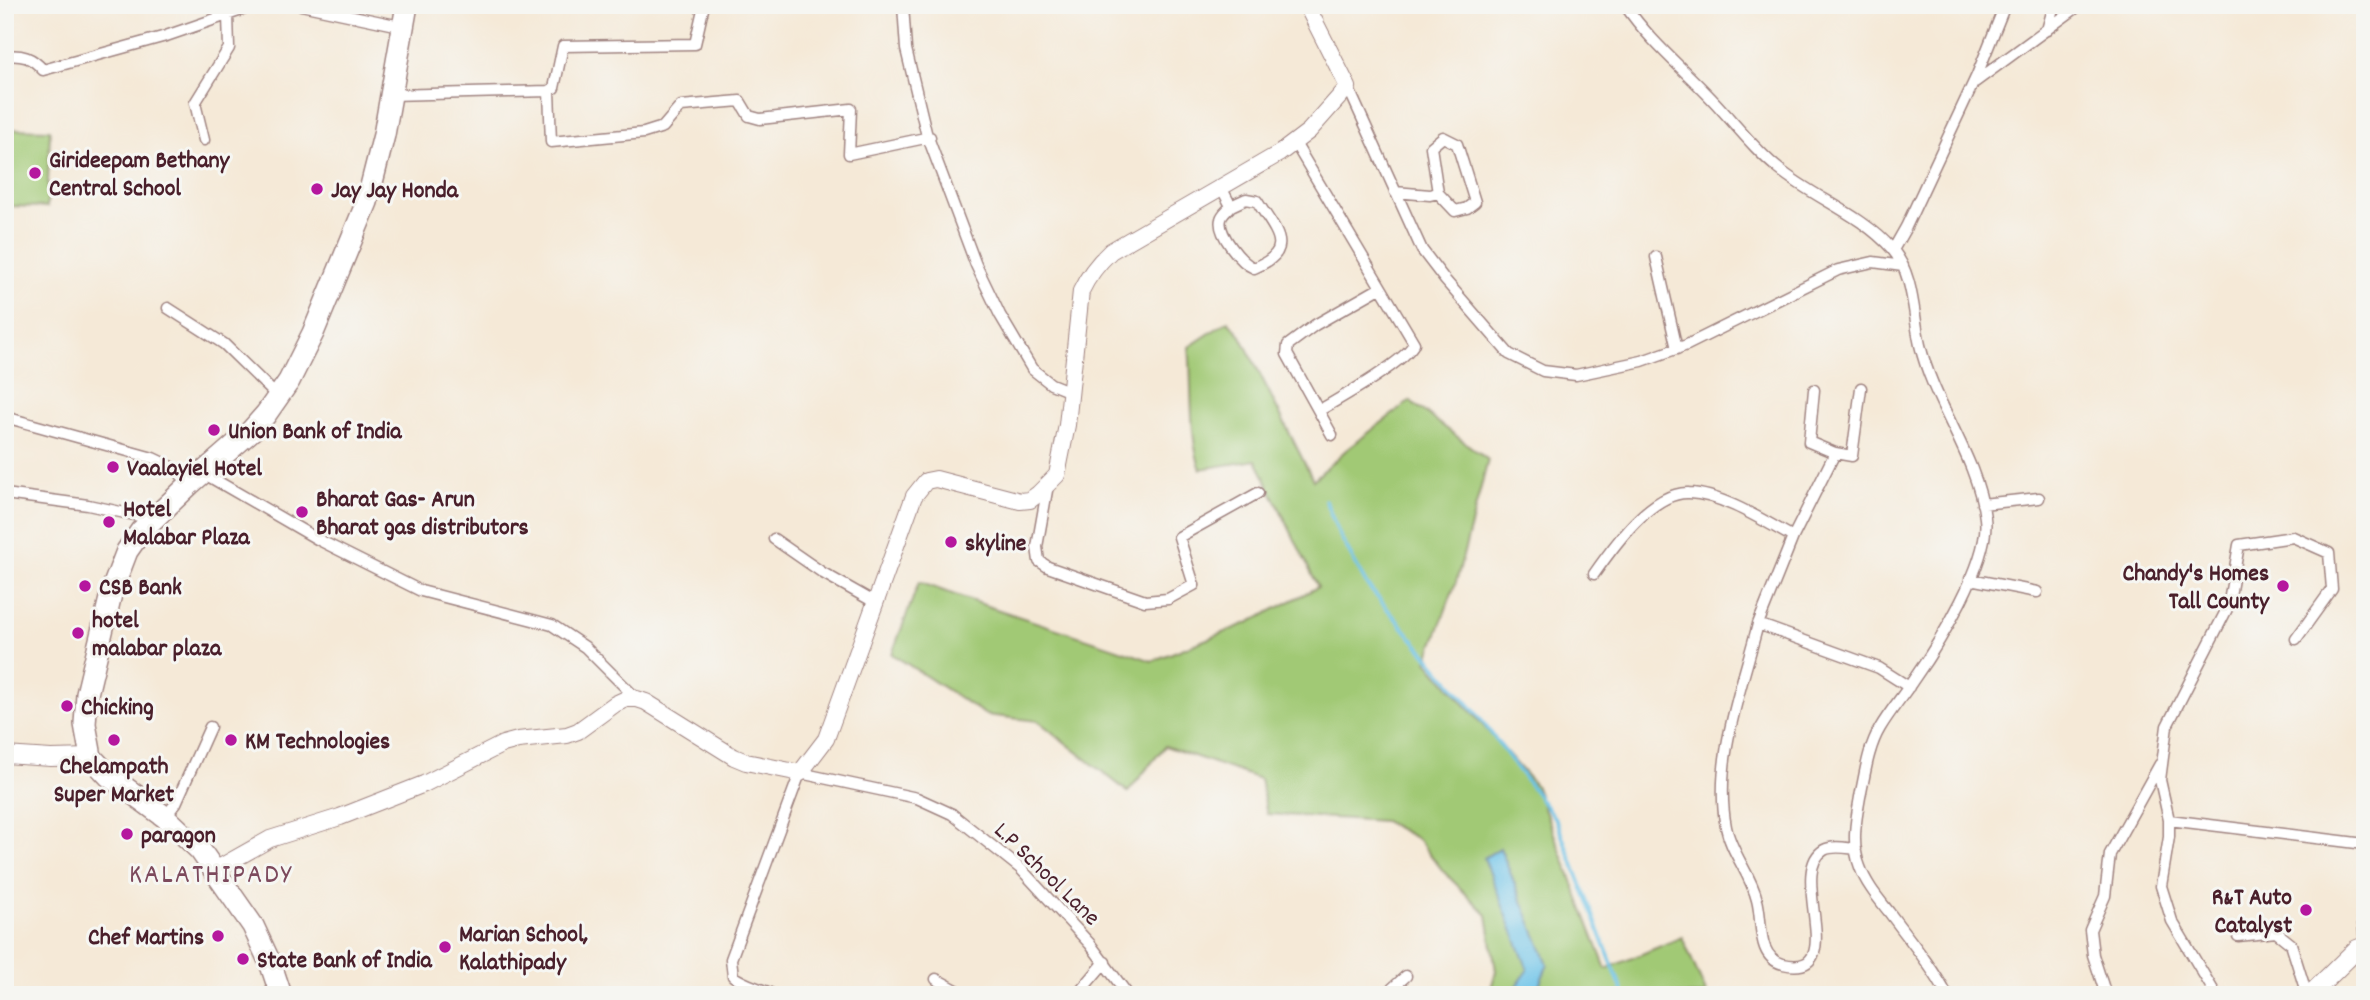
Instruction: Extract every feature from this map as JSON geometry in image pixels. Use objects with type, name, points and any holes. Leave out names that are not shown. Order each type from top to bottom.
[{"type":"highway","points":[[281,995],[253,926],[215,870],[189,838],[109,776],[91,757],[87,741],[86,707],[103,622],[127,551],[153,519],[251,431],[278,397],[307,345],[358,228],[381,149],[406,16]]},
{"type":"main road","points":[[215,870],[270,839],[340,817],[424,784],[503,744],[567,735],[626,699],[637,699],[662,711],[734,757],[800,773],[827,739],[914,496],[926,481],[936,480],[1020,501],[1030,500],[1057,475],[1067,425],[1081,291],[1099,262],[1111,251],[1222,189],[1295,143],[1323,117],[1348,87],[1308,7]]},
{"type":"main road","points":[[5,755],[91,757]]},
{"type":"main road","points":[[2309,995],[2365,944]]},
{"type":"street","points":[[5,57],[21,55],[43,70],[132,46],[256,5]]},
{"type":"street","points":[[301,5],[406,16]]},
{"type":"street","points":[[391,95],[549,91],[554,88],[563,46],[695,44],[704,5]]},
{"type":"street","points":[[903,5],[906,49],[926,132],[976,265],[1000,315],[1032,369],[1051,384],[1071,392]]},
{"type":"street","points":[[1625,5],[1661,49],[1767,159],[1782,172],[1862,223],[1893,250],[1903,266],[1933,387],[1966,459],[1982,505],[1985,529],[1970,579],[1933,651],[1879,728],[1873,742],[1858,809],[1856,849],[1866,881],[1935,973],[1947,995]]},
{"type":"street","points":[[1893,250],[1973,83],[2005,5]]},
{"type":"street","points":[[2047,30],[2054,5]]},
{"type":"street","points":[[1973,83],[2080,5]]},
{"type":"street","points":[[204,141],[195,103],[229,48],[228,15]]},
{"type":"street","points":[[1348,87],[1422,250],[1509,354],[1543,371],[1576,375],[1631,364],[1677,349],[1838,270],[1873,262],[1903,266]]},
{"type":"street","points":[[549,91],[551,142],[644,133],[663,127],[681,106],[740,102],[749,116],[760,119],[851,109],[849,154],[930,137]]},
{"type":"street","points":[[1443,137],[1457,145],[1475,202],[1467,208],[1455,211],[1438,193],[1431,147],[1443,137]]},
{"type":"street","points":[[1295,143],[1414,343],[1412,348],[1388,366],[1320,410]]},
{"type":"street","points":[[1222,189],[1231,205]]},
{"type":"street","points":[[1395,192],[1430,195],[1438,193]]},
{"type":"street","points":[[1246,200],[1257,201],[1280,240],[1279,252],[1272,260],[1254,268],[1238,257],[1221,226],[1221,216],[1231,205],[1246,200]]},
{"type":"street","points":[[1656,257],[1677,349]]},
{"type":"street","points":[[1332,435],[1287,354],[1288,345],[1315,325],[1380,288]]},
{"type":"street","points":[[168,308],[223,344],[278,397]]},
{"type":"street","points":[[1814,390],[1809,442],[1836,453],[1852,456],[1861,388]]},
{"type":"street","points":[[5,417],[153,458],[421,591],[552,625],[585,647],[637,699]]},
{"type":"street","points":[[1836,453],[1793,537],[1758,624],[1728,733],[1723,796],[1726,828],[1755,892],[1764,947],[1770,957],[1783,964],[1802,965],[1811,959],[1817,948],[1811,902],[1811,877],[1816,858],[1824,850],[1840,847],[1856,849]]},
{"type":"street","points":[[1048,485],[1037,547],[1039,561],[1048,567],[1145,601],[1168,599],[1194,585],[1179,537],[1258,493]]},
{"type":"street","points":[[1594,574],[1615,544],[1644,514],[1671,496],[1687,492],[1707,495],[1793,537]]},
{"type":"street","points":[[5,494],[88,505],[153,519]]},
{"type":"street","points":[[1982,505],[2039,498]]},
{"type":"street","points":[[2216,995],[2177,931],[2161,886],[2169,820],[2160,780],[2167,726],[2228,607],[2239,545],[2293,537],[2329,553],[2332,589],[2296,639]]},
{"type":"street","points":[[774,539],[823,573],[876,603]]},
{"type":"street","points":[[1970,579],[2036,592]]},
{"type":"street","points":[[1758,624],[1879,668],[1909,687]]},
{"type":"street","points":[[165,817],[176,803],[210,727]]},
{"type":"street","points":[[2106,995],[2093,955],[2090,930],[2105,896],[2110,854],[2162,760]]},
{"type":"street","points":[[774,995],[738,981],[733,976],[731,959],[800,773]]},
{"type":"street","name":"L.P School Lane","points":[[800,773],[917,798],[952,814],[1021,869],[1105,962],[1128,995]]},
{"type":"street","points":[[2169,820],[2365,844]]},
{"type":"street","points":[[2365,882],[2362,914],[2365,944]]},
{"type":"street","points":[[2238,936],[2276,932],[2291,944],[2309,995]]},
{"type":"street","points":[[1077,995],[1105,962]]},
{"type":"street","points":[[1385,995],[1406,976]]},
{"type":"street","points":[[936,979],[958,991],[960,995]]},
{"type":"green space","points":[[10,129],[50,130],[47,207],[7,206]]},
{"type":"green space","points":[[1228,321],[1240,334],[1313,480],[1346,450],[1410,401],[1488,460],[1457,579],[1427,661],[1535,785],[1606,969],[1682,937],[1707,995],[1489,995],[1496,971],[1487,915],[1444,872],[1418,839],[1384,821],[1267,814],[1260,779],[1165,746],[1128,792],[1038,721],[986,715],[892,654],[919,582],[1152,661],[1250,622],[1318,587],[1256,460],[1201,469],[1194,442],[1189,347]]},
{"type":"water","points":[[1500,848],[1548,964],[1535,995],[1511,994],[1528,970],[1484,858]]},
{"type":"waterway","points":[[1325,500],[1339,534],[1367,585],[1476,713],[1556,820],[1624,995]]},
{"type":"place","name":"Girideepam Bethany Central School","points":[[35,173]]},
{"type":"place","name":"Jay Jay Honda","points":[[317,189]]},
{"type":"place","name":"Union Bank of India","points":[[214,430]]},
{"type":"place","name":"Vaalayiel Hotel","points":[[113,467]]},
{"type":"place","name":"Bharat Gas- Arun Bharat gas distributors","points":[[302,512]]},
{"type":"place","name":"Hotel Malabar Plaza","points":[[109,522]]},
{"type":"place","name":"skyline","points":[[951,542]]},
{"type":"place","name":"CSB Bank","points":[[85,586]]},
{"type":"place","name":"Chandy's Homes Tall County","points":[[2283,586]]},
{"type":"place","name":"hotel malabar plaza","points":[[78,633]]},
{"type":"place","name":"Chicking","points":[[67,706]]},
{"type":"place","name":"Chelampath Super Market","points":[[114,740]]},
{"type":"place","name":"KM Technologies","points":[[231,740]]},
{"type":"place","name":"paragon","points":[[127,834]]},
{"type":"place","name":"R&T Auto Catalyst","points":[[2306,910]]},
{"type":"place","name":"Chef Martins","points":[[218,936]]},
{"type":"place","name":"Marian School, Kalathipady","points":[[445,947]]},
{"type":"place","name":"State Bank of India","points":[[243,959]]},
{"type":"district","name":"KALATHIPADY","points":[[211,872]]}]
